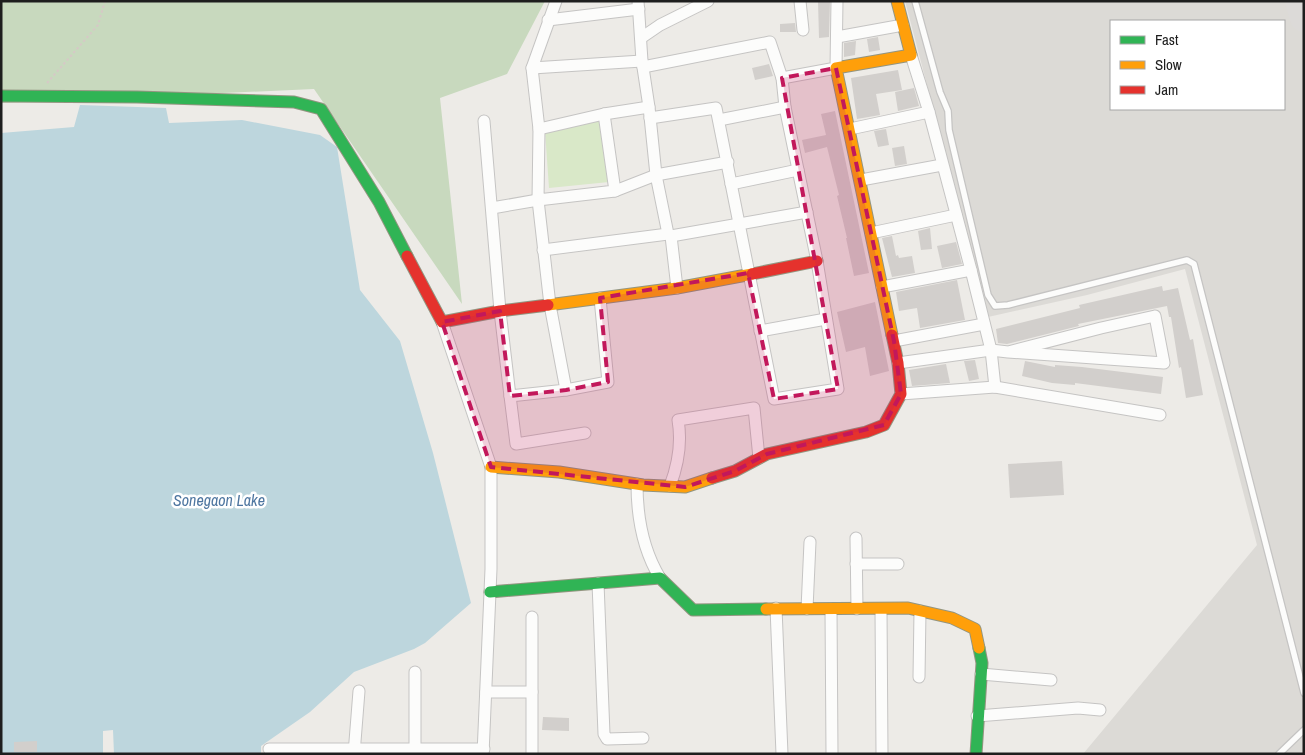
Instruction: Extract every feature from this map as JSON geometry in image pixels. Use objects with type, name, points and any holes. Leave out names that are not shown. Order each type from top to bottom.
[{"type":"street","points":[[556,1],[532,68],[538,129],[538,200],[543,250],[550,305],[566,390]]},
{"type":"street","points":[[641,38],[660,25],[708,1]]},
{"type":"street","points":[[800,1],[803,30]]},
{"type":"street","points":[[491,467],[559,472],[637,484],[685,487],[735,471],[775,452],[866,432],[884,425],[901,394],[898,362],[836,68],[837,1]]},
{"type":"street","points":[[897,1],[971,270],[991,350],[995,387]]},
{"type":"street","points":[[548,20],[638,5],[656,175],[670,235],[677,288]]},
{"type":"street","points":[[837,37],[903,25]]},
{"type":"street","points":[[532,68],[643,64],[770,42],[782,78],[785,107],[817,260],[838,388],[774,399],[716,108],[604,114],[538,129]]},
{"type":"street","points":[[782,78],[912,55]]},
{"type":"street","points":[[1,96],[136,97],[294,102],[321,109],[379,202],[442,322],[491,467],[490,592],[484,752],[296,752],[269,750]]},
{"type":"street","points":[[719,120],[785,107]]},
{"type":"street","points":[[850,129],[929,112]]},
{"type":"street","points":[[604,114],[616,191]]},
{"type":"street","points":[[484,121],[500,311],[516,444],[585,433]]},
{"type":"street","points":[[492,208],[538,200],[616,191],[656,175],[728,162]]},
{"type":"street","points":[[861,180],[942,165]]},
{"type":"street","points":[[731,184],[798,170]]},
{"type":"street","points":[[543,250],[670,235],[807,212]]},
{"type":"street","points":[[870,232],[956,215]]},
{"type":"street","points":[[442,322],[500,311],[677,288],[817,260]]},
{"type":"street","points":[[882,287],[971,270]]},
{"type":"street","points":[[510,396],[566,390],[608,382],[600,298]]},
{"type":"street","points":[[898,362],[991,350],[1008,352],[1057,356],[1164,363],[1155,316],[1008,352]]},
{"type":"street","points":[[760,331],[826,319]]},
{"type":"street","points":[[894,341],[984,324]]},
{"type":"street","points":[[901,394],[995,387],[1160,415]]},
{"type":"street","points":[[670,486],[676,470],[681,436],[678,420],[754,408],[759,458]]},
{"type":"street","points":[[637,484],[637,504],[646,548],[652,565],[660,578],[694,610],[908,608],[952,618],[975,629],[982,663],[977,716],[976,754]]},
{"type":"street","points":[[856,538],[857,609]]},
{"type":"street","points":[[807,609],[810,542]]},
{"type":"street","points":[[856,564],[898,564]]},
{"type":"street","points":[[490,592],[660,578]]},
{"type":"street","points":[[598,583],[604,734],[607,739],[643,738]]},
{"type":"street","points":[[776,608],[782,754]]},
{"type":"street","points":[[881,608],[882,754]]},
{"type":"street","points":[[830,609],[832,754]]},
{"type":"street","points":[[919,677],[920,611]]},
{"type":"street","points":[[532,617],[532,754]]},
{"type":"street","points":[[415,672],[415,752]]},
{"type":"street","points":[[981,674],[1051,680]]},
{"type":"street","points":[[354,752],[358,691]]},
{"type":"street","points":[[486,692],[532,692]]},
{"type":"street","points":[[977,716],[1078,708],[1100,710]]},
{"type":"lane","points":[[915,1],[940,92],[948,111],[948,130],[988,295],[995,306],[1187,260],[1194,264],[1304,693]]},
{"type":"lane","points":[[1279,754],[1304,730]]},
{"type":"path","points":[[36,96],[98,24],[105,1]]},
{"type":"highlighted area","points":[[836,68],[894,341],[901,394],[884,425],[767,454],[735,471],[685,487],[491,467],[442,322],[500,311],[510,396],[566,390],[608,382],[600,298],[748,273],[774,399],[838,389],[782,78]]},
{"type":"shaded area","points":[[905,1],[1304,1],[1304,754],[1083,754],[1257,545],[1185,269],[1087,295],[988,317]]},
{"type":"green space","points":[[1,1],[545,1],[507,74],[440,98],[462,304],[314,89],[1,103]]},
{"type":"green space","points":[[600,121],[609,182],[549,188],[545,131]]},
{"type":"water","name":"Sonegaon Lake","points":[[80,105],[166,108],[169,123],[242,120],[320,135],[337,147],[360,290],[400,341],[433,453],[471,603],[425,643],[354,672],[310,712],[261,746],[261,754],[114,754],[113,730],[103,731],[103,754],[1,754],[1,133],[74,127]]},
{"type":"building","points":[[818,1],[830,1],[829,37],[819,38]]},
{"type":"building","points":[[795,23],[796,32],[780,32],[780,24]]},
{"type":"building","points":[[878,37],[880,50],[869,52],[867,39]]},
{"type":"building","points":[[856,41],[855,55],[844,57],[844,43]]},
{"type":"building","points":[[769,64],[773,76],[755,80],[752,68]]},
{"type":"building","points":[[898,70],[902,90],[876,94],[880,115],[857,119],[851,78]]},
{"type":"building","points":[[914,88],[919,106],[898,111],[895,92]]},
{"type":"building","points":[[835,111],[869,273],[854,276],[837,196],[839,195],[827,147],[805,153],[802,140],[826,135],[821,114]]},
{"type":"building","points":[[886,129],[889,145],[878,147],[874,131]]},
{"type":"building","points":[[904,146],[907,164],[895,166],[892,148]]},
{"type":"building","points":[[930,228],[932,249],[921,250],[918,231]]},
{"type":"building","points":[[892,236],[896,256],[898,255],[899,258],[912,256],[915,273],[892,277],[882,238]]},
{"type":"building","points":[[956,242],[962,264],[942,268],[937,246]]},
{"type":"building","points":[[957,280],[965,320],[920,328],[917,308],[899,311],[896,292]]},
{"type":"building","points":[[1162,286],[1163,291],[1178,288],[1190,340],[1193,339],[1203,395],[1186,398],[1171,317],[1169,317],[1167,306],[1078,324],[1079,326],[1007,344],[998,343],[996,329],[1080,308],[1079,305]]},
{"type":"building","points":[[875,302],[889,371],[870,376],[865,347],[846,352],[837,312]]},
{"type":"building","points":[[975,360],[979,379],[969,381],[964,361]]},
{"type":"building","points":[[1025,361],[1055,367],[1055,365],[1082,367],[1163,377],[1161,394],[1075,383],[1075,385],[1052,383],[1022,376]]},
{"type":"building","points":[[946,364],[950,383],[912,386],[909,370]]},
{"type":"building","points":[[1062,461],[1064,495],[1010,498],[1008,464]]},
{"type":"building","points":[[543,717],[569,718],[569,731],[542,730]]},
{"type":"building","points":[[37,741],[37,752],[14,752],[14,742]]},
{"type":"taxiway","points":[[1299,1],[1304,18]]},
{"type":"traffic: fast","points":[[1,96],[137,97],[294,102],[321,109],[379,202],[407,256]]},
{"type":"traffic: fast","points":[[490,592],[660,578],[693,610],[766,609]]},
{"type":"traffic: fast","points":[[976,754],[982,663],[979,648]]},
{"type":"traffic: slow","points":[[892,335],[836,68],[911,55],[897,1]]},
{"type":"traffic: slow","points":[[548,305],[677,288],[752,274]]},
{"type":"traffic: slow","points":[[491,467],[559,472],[643,485],[685,487],[712,478]]},
{"type":"traffic: slow","points":[[766,609],[908,608],[952,618],[975,629],[979,648]]},
{"type":"traffic: jam","points":[[407,256],[442,322],[500,311],[548,305]]},
{"type":"traffic: jam","points":[[752,274],[817,261]]},
{"type":"traffic: jam","points":[[712,478],[735,471],[767,454],[866,432],[884,425],[901,394],[898,363],[892,335]]}]
